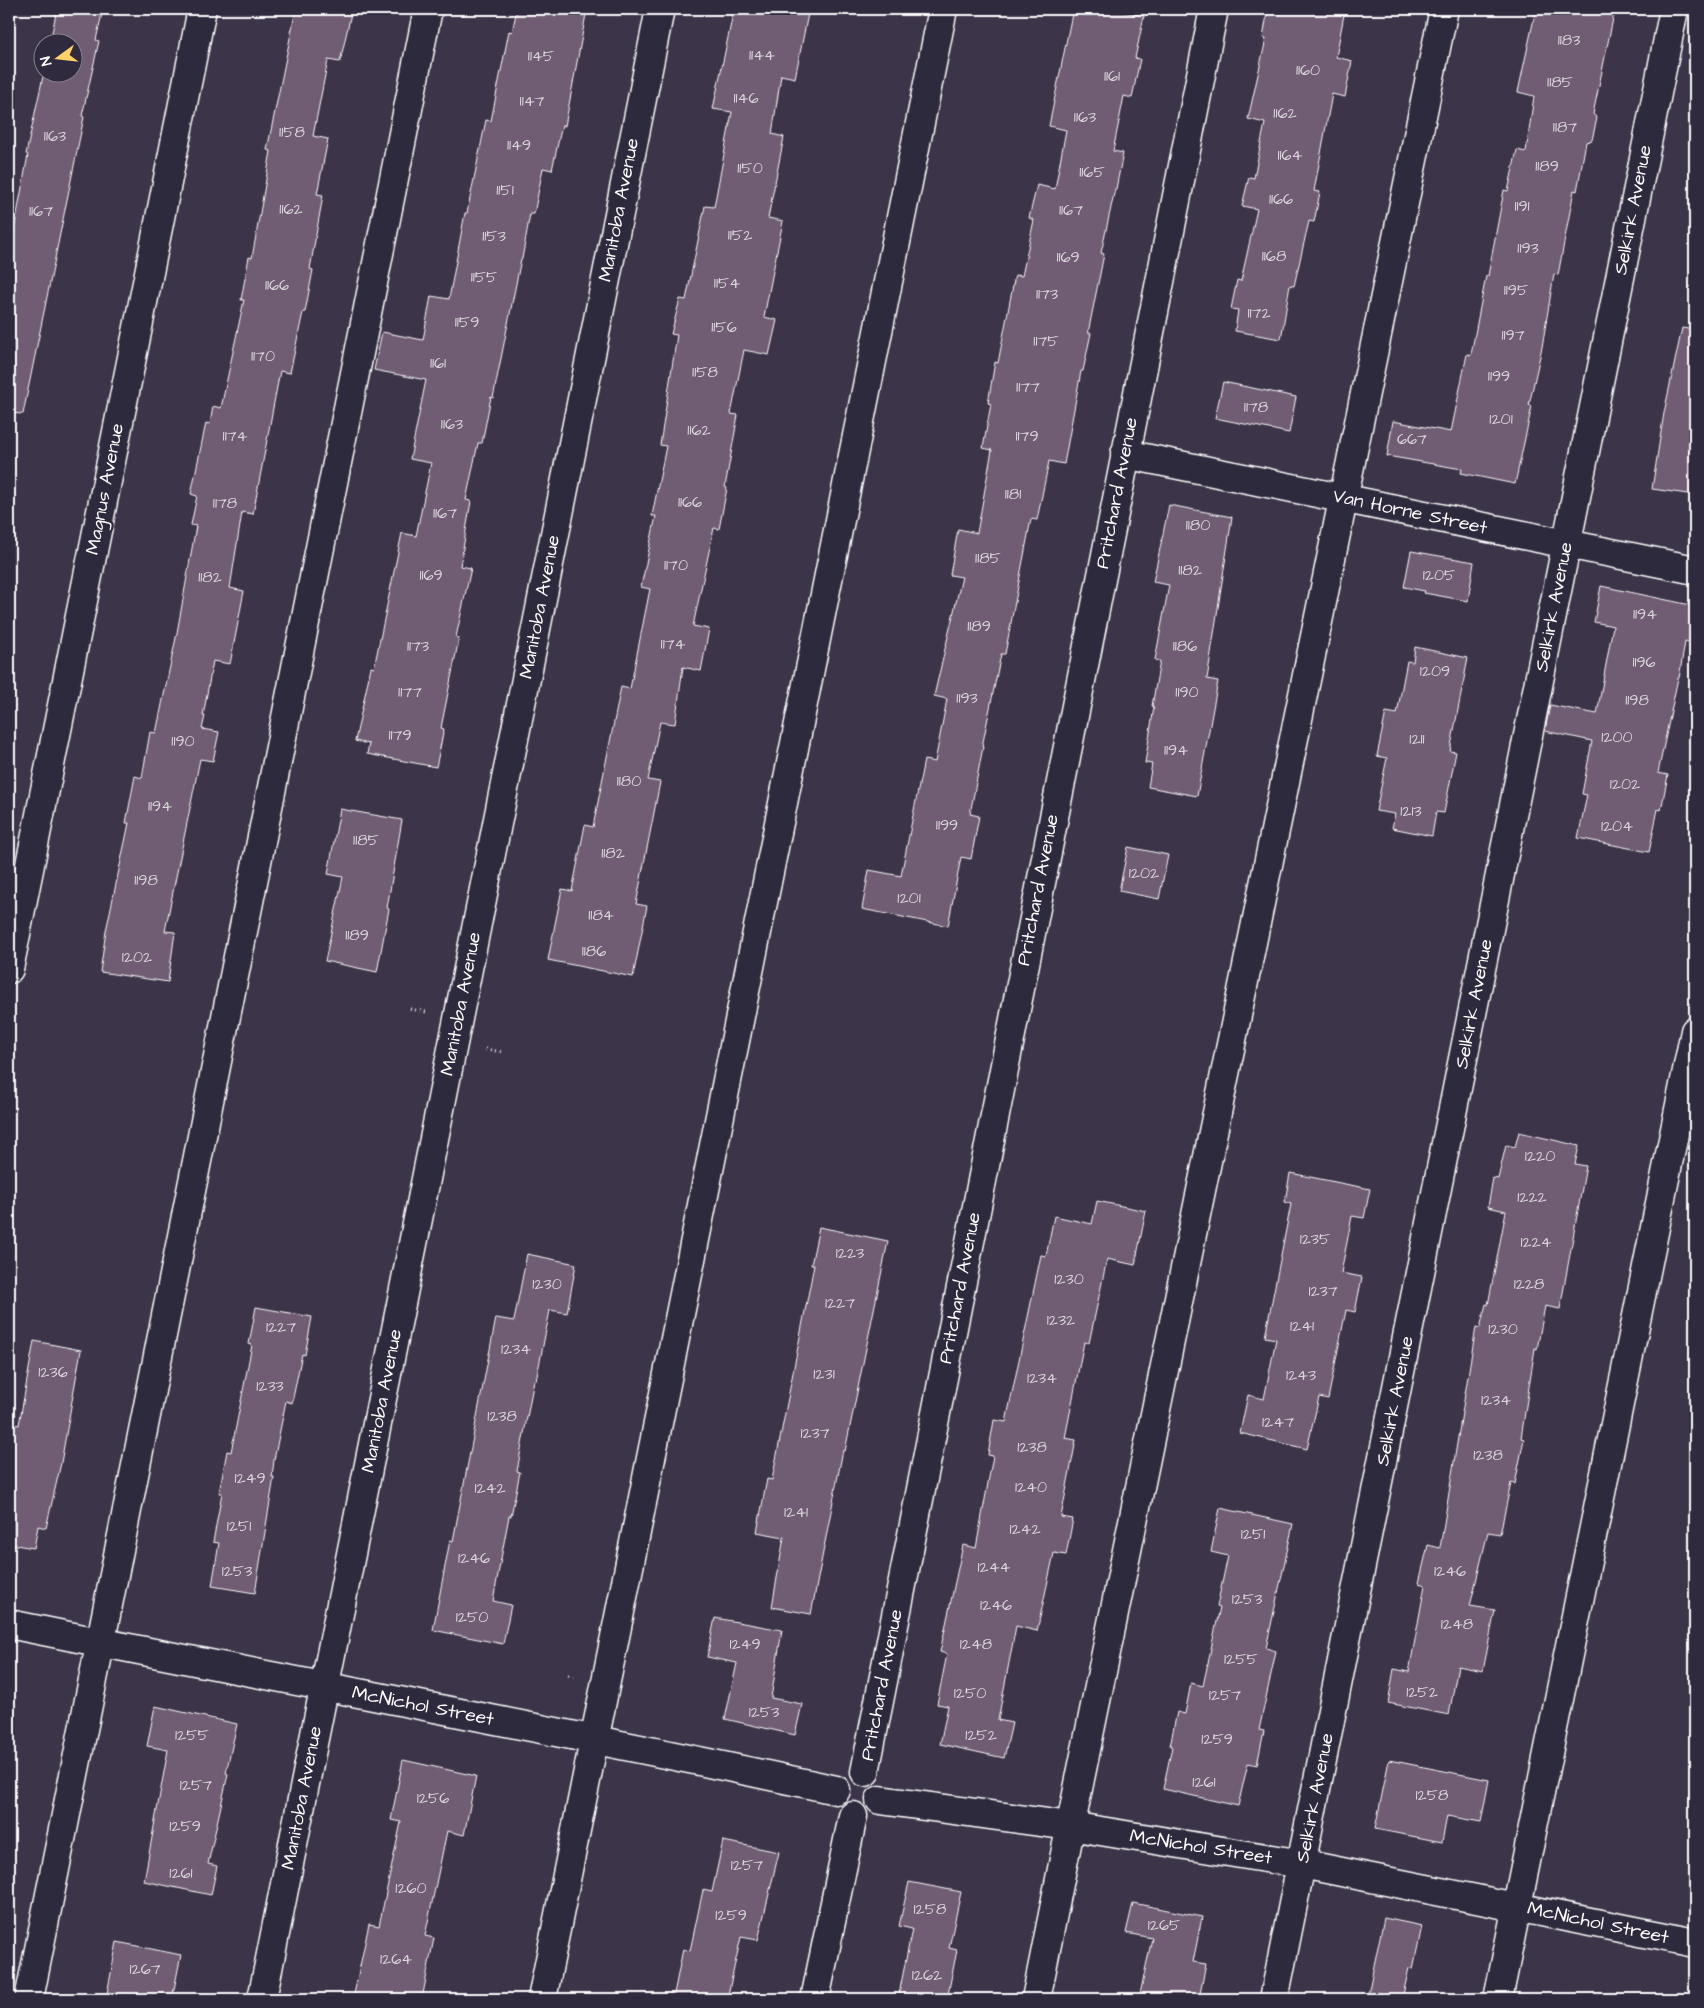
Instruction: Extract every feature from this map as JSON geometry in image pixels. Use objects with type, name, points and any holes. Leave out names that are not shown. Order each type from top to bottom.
[{"type":"street","name":"Magnus Avenue","points":[[9,969],[202,9]]},
{"type":"street","points":[[29,1999],[428,9]]},
{"type":"street","name":"Manitoba Avenue","points":[[262,1999],[660,9]]},
{"type":"street","points":[[542,1999],[593,1738],[943,9]]},
{"type":"street","name":"Pritchard Avenue","points":[[864,1772],[1214,9]]},
{"type":"street","points":[[1036,1999],[1444,9]]},
{"type":"street","name":"Selkirk Avenue","points":[[1274,1999],[1674,9]]},
{"type":"street","name":"Van Horne Street","points":[[1125,454],[1695,570]]},
{"type":"street","points":[[1498,1999],[1695,1031]]},
{"type":"street","name":"McNichol Street","points":[[9,1624],[325,1688],[593,1738],[836,1790]]},
{"type":"street","points":[[864,1772],[876,1783],[880,1800],[869,1813],[853,1816],[839,1807],[836,1790],[846,1776],[864,1772]]},
{"type":"street","name":"McNichol Street","points":[[880,1800],[1070,1826],[1302,1864],[1695,1943]]},
{"type":"street","points":[[815,1999],[853,1816]]},
{"type":"building","points":[[57,9],[103,9],[96,40],[99,41],[82,116],[84,117],[23,414],[9,413],[9,257],[28,155],[26,154],[42,82],[82,82],[82,32],[52,32]]},
{"type":"building","points":[[296,9],[352,9],[340,62],[328,60],[313,136],[328,139],[317,194],[323,195],[310,269],[313,270],[305,312],[303,312],[290,373],[280,371],[253,514],[242,512],[230,588],[244,591],[230,664],[213,661],[202,729],[219,732],[213,761],[200,759],[165,931],[175,932],[168,982],[100,972],[106,931],[129,823],[126,823],[135,776],[142,778],[150,732],[156,733],[177,633],[196,526],[191,525],[197,496],[191,494],[206,423],[210,424],[213,406],[221,408],[244,300],[241,300],[249,257],[252,258],[271,151],[267,150]]},
{"type":"building","points":[[517,9],[587,9],[565,126],[562,125],[552,170],[543,168],[534,214],[530,214],[493,398],[491,397],[482,443],[478,443],[466,500],[471,501],[460,566],[471,568],[456,637],[459,638],[441,728],[444,729],[436,767],[367,754],[369,744],[355,741],[371,667],[374,668],[402,533],[416,536],[431,463],[410,459],[426,380],[374,370],[382,332],[423,340],[431,296],[449,299],[465,213],[467,213],[486,120],[491,121],[509,31],[512,32]]},
{"type":"building","points":[[734,9],[809,9],[795,78],[781,75],[772,134],[784,137],[768,218],[783,221],[764,317],[777,320],[769,355],[744,350],[731,414],[738,415],[725,487],[727,488],[719,529],[714,528],[693,626],[709,629],[701,671],[683,667],[675,724],[660,722],[648,780],[660,782],[636,904],[647,906],[633,977],[548,960],[562,889],[572,891],[585,825],[593,827],[621,687],[630,689],[650,589],[641,587],[656,516],[652,516],[666,446],[660,445],[677,335],[671,334],[680,299],[686,300],[705,206],[714,207],[732,112],[713,109]]},
{"type":"building","points":[[1073,9],[1110,9],[1144,16],[1135,58],[1140,59],[1132,98],[1124,96],[1113,151],[1123,153],[1101,253],[1104,254],[1088,333],[1091,333],[1083,371],[1081,371],[1064,464],[1049,461],[1037,520],[1031,519],[1005,654],[1001,654],[970,814],[979,816],[971,859],[961,857],[948,926],[862,909],[869,870],[901,876],[924,760],[935,762],[947,699],[934,696],[962,577],[950,575],[958,529],[977,533],[992,450],[983,448],[991,404],[988,403],[995,362],[998,363],[1015,275],[1022,276],[1034,220],[1029,218],[1037,185],[1055,189],[1066,130],[1049,126]]},
{"type":"building","points":[[1268,9],[1345,9],[1336,57],[1352,61],[1345,97],[1332,94],[1314,191],[1320,192],[1314,222],[1309,221],[1294,286],[1290,285],[1281,339],[1235,331],[1238,310],[1231,309],[1237,280],[1241,281],[1257,209],[1242,206],[1249,177],[1254,178],[1265,123],[1248,119],[1266,39],[1263,38]]},
{"type":"building","points":[[1536,9],[1615,9],[1593,114],[1597,118],[1592,140],[1586,142],[1577,191],[1574,190],[1558,275],[1554,274],[1542,347],[1529,405],[1532,406],[1515,484],[1461,473],[1462,469],[1387,456],[1393,421],[1451,432],[1467,354],[1471,355],[1504,190],[1508,191],[1517,150],[1526,152],[1534,96],[1518,92]]},
{"type":"building","points":[[1682,328],[1695,330],[1695,495],[1652,489],[1664,413]]},
{"type":"building","points":[[1223,382],[1296,397],[1289,433],[1215,418]]},
{"type":"building","points":[[1169,505],[1232,517],[1207,679],[1218,681],[1197,796],[1148,787],[1152,764],[1145,763],[1160,661],[1155,660],[1169,585],[1153,582]]},
{"type":"building","points":[[1411,551],[1474,562],[1468,601],[1424,593],[1425,591],[1404,587]]},
{"type":"building","points":[[1601,586],[1695,606],[1695,644],[1685,642],[1658,773],[1668,775],[1661,810],[1658,809],[1649,852],[1578,838],[1587,795],[1582,794],[1592,741],[1545,731],[1550,705],[1597,714],[1613,626],[1594,622]]},
{"type":"building","points":[[1415,647],[1468,658],[1450,751],[1456,752],[1444,813],[1436,812],[1432,836],[1392,828],[1395,814],[1376,811],[1387,758],[1377,756],[1386,712],[1397,714],[1407,661],[1413,662]]},
{"type":"building","points":[[340,809],[402,820],[387,908],[389,909],[377,972],[325,961],[343,877],[328,874]]},
{"type":"building","points":[[1128,847],[1168,855],[1159,899],[1119,891]]},
{"type":"building","points":[[1519,1132],[1579,1146],[1575,1164],[1586,1166],[1560,1309],[1545,1306],[1537,1349],[1535,1348],[1521,1438],[1524,1439],[1515,1484],[1511,1483],[1500,1534],[1488,1532],[1470,1606],[1495,1610],[1483,1671],[1458,1666],[1449,1715],[1388,1703],[1394,1669],[1409,1672],[1425,1585],[1419,1583],[1428,1545],[1440,1548],[1476,1327],[1480,1328],[1486,1304],[1488,1305],[1506,1211],[1488,1207],[1493,1178],[1498,1179],[1506,1145],[1515,1147]]},
{"type":"building","points":[[1290,1173],[1370,1189],[1364,1218],[1352,1216],[1341,1273],[1362,1277],[1355,1312],[1346,1310],[1328,1399],[1319,1397],[1307,1449],[1240,1433],[1248,1395],[1264,1399],[1276,1339],[1265,1337],[1291,1204],[1285,1202]]},
{"type":"building","points":[[1097,1201],[1146,1211],[1135,1265],[1107,1259],[1089,1343],[1084,1342],[1065,1438],[1076,1440],[1061,1517],[1073,1519],[1066,1555],[1054,1553],[1037,1631],[1016,1626],[998,1720],[1012,1723],[1004,1758],[940,1744],[948,1706],[937,1704],[947,1654],[940,1652],[963,1545],[976,1548],[993,1456],[988,1455],[994,1420],[1006,1422],[1041,1255],[1046,1256],[1054,1216],[1092,1224]]},
{"type":"building","points":[[819,1227],[888,1241],[845,1451],[843,1450],[811,1614],[772,1607],[784,1537],[757,1532],[767,1479],[772,1480],[814,1265],[811,1265]]},
{"type":"building","points":[[527,1254],[576,1264],[567,1313],[550,1310],[536,1381],[534,1380],[517,1471],[520,1472],[511,1516],[509,1516],[493,1601],[511,1605],[503,1644],[433,1630],[450,1540],[453,1541],[496,1318],[514,1321]]},
{"type":"building","points":[[256,1307],[312,1317],[305,1355],[302,1354],[292,1403],[286,1401],[274,1460],[272,1477],[274,1477],[255,1593],[212,1586],[219,1543],[213,1542],[222,1493],[219,1493],[227,1451],[231,1452],[252,1345],[249,1344]]},
{"type":"building","points":[[34,1341],[81,1350],[61,1463],[46,1528],[38,1526],[34,1548],[9,1544],[9,1423],[19,1425]]},
{"type":"building","points":[[1220,1508],[1293,1524],[1266,1648],[1276,1651],[1259,1730],[1264,1731],[1257,1765],[1248,1763],[1238,1806],[1163,1789],[1177,1712],[1185,1714],[1191,1683],[1203,1686],[1220,1607],[1217,1606],[1228,1556],[1211,1552]]},
{"type":"building","points":[[715,1618],[782,1630],[771,1698],[802,1704],[795,1735],[725,1719],[737,1663],[707,1657]]},
{"type":"building","points":[[155,1706],[237,1724],[208,1864],[217,1866],[211,1895],[144,1881],[168,1750],[147,1746]]},
{"type":"building","points":[[403,1760],[476,1776],[464,1835],[447,1831],[425,1936],[434,1938],[422,1999],[353,1999],[369,1924],[379,1926],[401,1822],[391,1820]]},
{"type":"building","points":[[1389,1760],[1489,1780],[1481,1822],[1447,1816],[1442,1842],[1375,1829]]},
{"type":"building","points":[[723,1841],[779,1852],[758,1940],[741,1937],[727,1999],[673,1999],[683,1949],[690,1951],[703,1890],[712,1892]]},
{"type":"building","points":[[909,1882],[961,1892],[949,1948],[957,1950],[947,1999],[898,1999],[912,1929],[899,1926]]},
{"type":"building","points":[[1133,1903],[1202,1917],[1193,1962],[1206,1964],[1199,1999],[1139,1999],[1152,1938],[1126,1933]]},
{"type":"building","points":[[1384,1918],[1422,1926],[1413,1969],[1409,1968],[1402,1999],[1367,1999]]},
{"type":"building","points":[[117,1942],[181,1955],[172,1999],[106,1999]]}]
